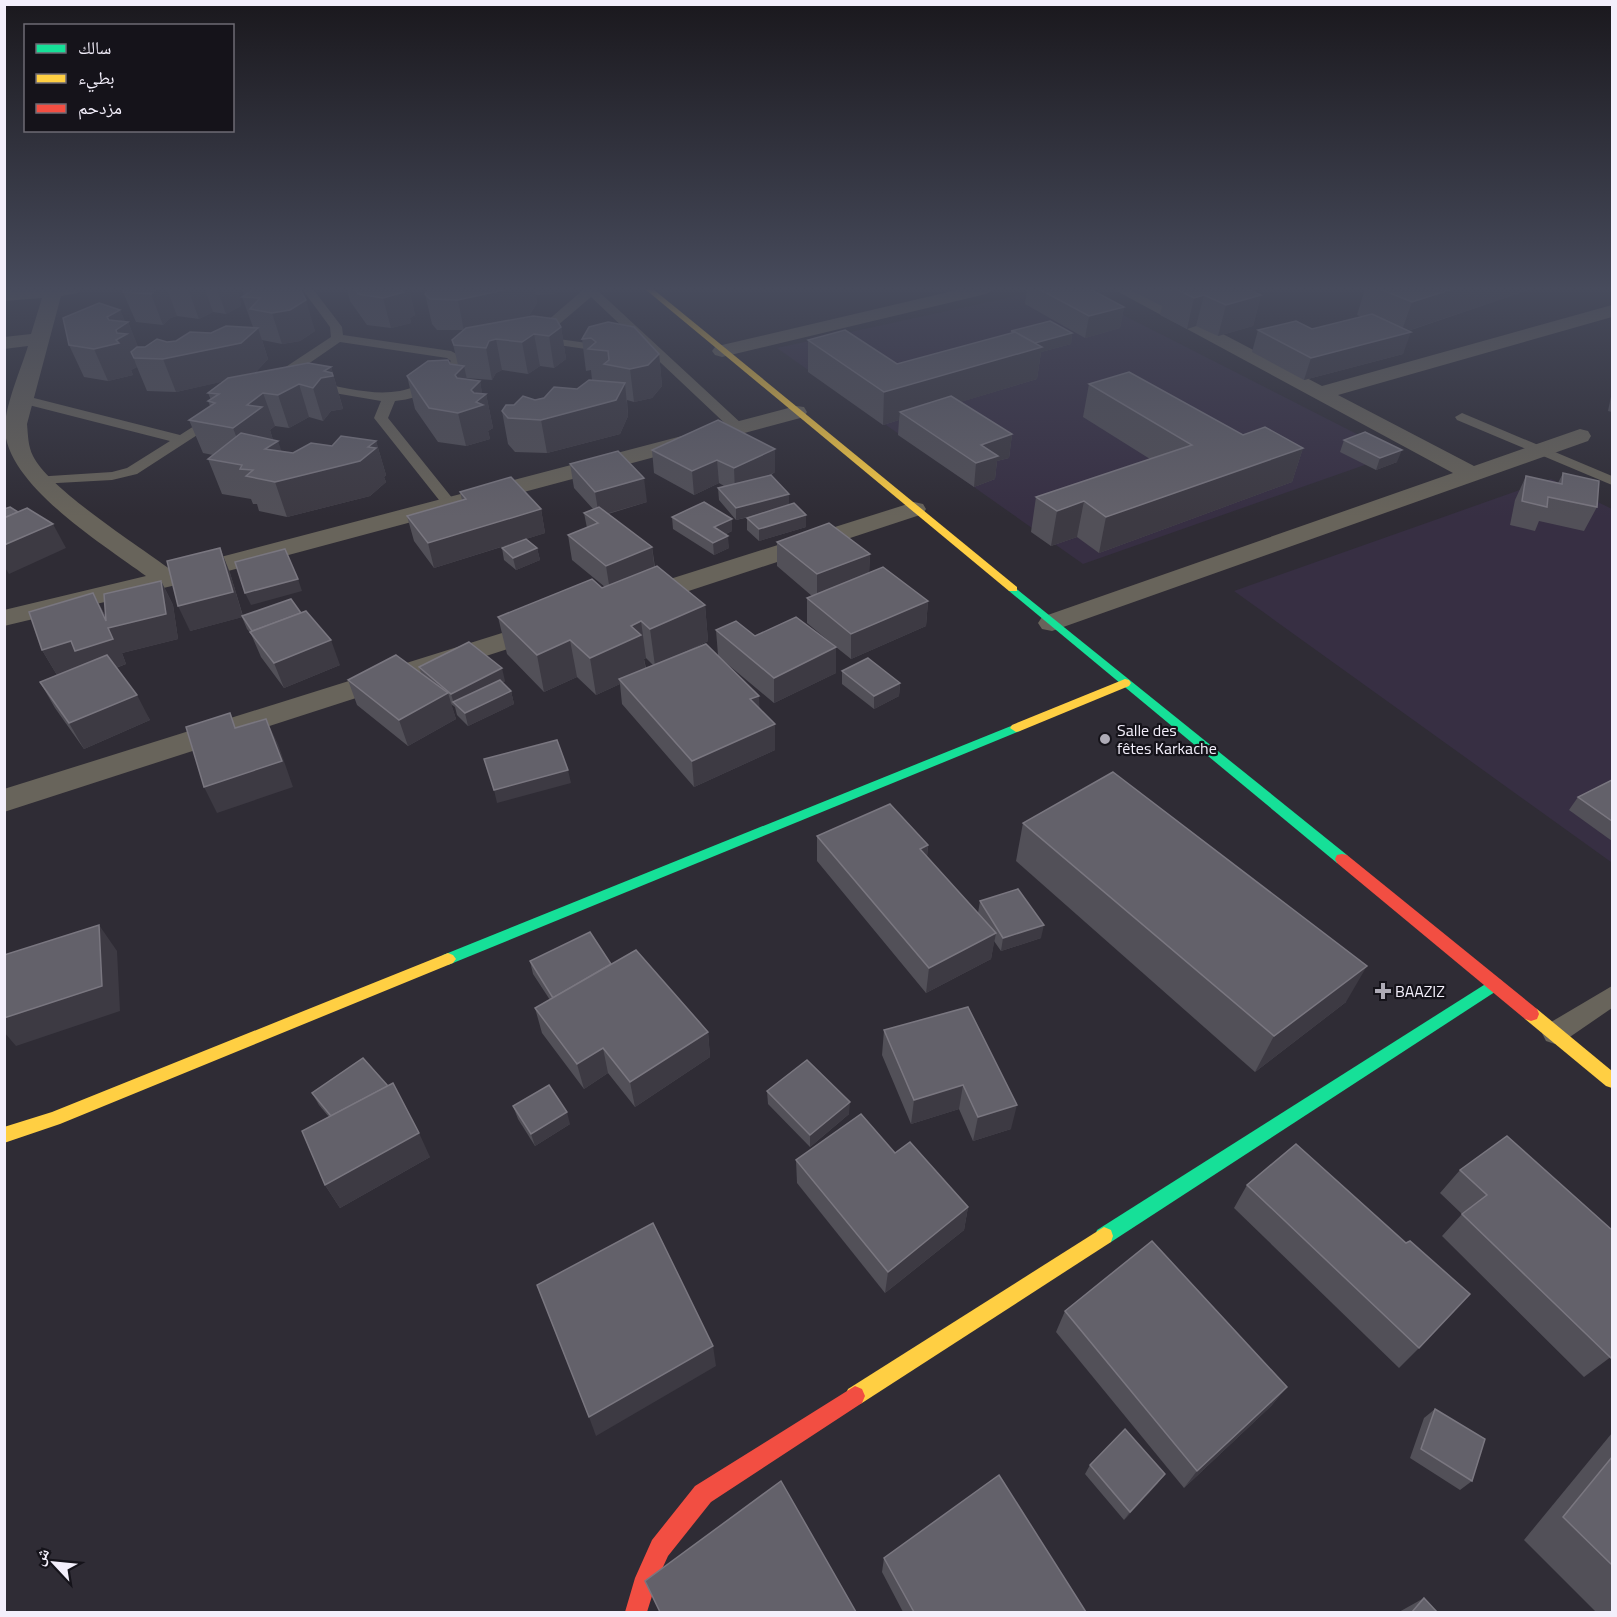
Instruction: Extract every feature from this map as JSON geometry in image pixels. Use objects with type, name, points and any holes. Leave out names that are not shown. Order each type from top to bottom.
[{"type":"street","points":[[32,364],[22,399],[10,425],[22,457],[39,480],[98,529],[167,579]]},
{"type":"street","points":[[738,364],[1612,1081]]},
{"type":"street","points":[[1266,364],[1472,474]]},
{"type":"street","points":[[1321,393],[1422,364]]},
{"type":"street","points":[[4,618],[167,579],[448,502],[796,412]]},
{"type":"street","points":[[1052,623],[1580,436]]},
{"type":"street","points":[[618,604],[914,509]]},
{"type":"street","points":[[4,801],[573,619]]},
{"type":"street","points":[[4,1136],[54,1119],[1125,682]]},
{"type":"street","points":[[636,1612],[654,1556],[676,1521],[703,1494],[1495,984]]},
{"type":"lane","points":[[300,364],[273,382],[403,398],[423,392],[457,364]]},
{"type":"lane","points":[[670,364],[737,427]]},
{"type":"lane","points":[[390,398],[382,409],[381,418],[448,502]]},
{"type":"lane","points":[[22,399],[183,440]]},
{"type":"lane","points":[[39,480],[112,476],[132,471],[231,409]]},
{"type":"lane","points":[[1462,417],[1612,481]]},
{"type":"lane","points":[[1555,1034],[1612,996]]},
{"type":"shaded area","points":[[800,364],[1220,364],[1396,454],[1083,564]]},
{"type":"shaded area","points":[[1551,479],[1612,509],[1611,862],[1234,591]]},
{"type":"building","points":[[300,364],[331,367],[324,371],[332,373],[333,376],[321,378],[313,388],[299,384],[278,395],[263,393],[247,405],[262,407],[233,428],[189,420],[215,403],[208,401],[219,394],[208,393],[228,378]]},
{"type":"building","points":[[423,364],[464,366],[455,375],[457,378],[480,381],[471,390],[474,393],[486,394],[476,402],[483,405],[458,413],[429,408],[407,376]]},
{"type":"building","points":[[606,364],[649,364],[630,369]]},
{"type":"building","points":[[844,364],[981,364],[884,392]]},
{"type":"building","points":[[1129,372],[1243,435],[1265,427],[1303,448],[1106,517],[1084,501],[1057,511],[1036,497],[1192,445],[1089,384]]},
{"type":"building","points":[[589,380],[625,383],[616,400],[541,420],[508,418],[502,411],[506,405],[514,405],[523,396],[535,400],[544,398],[554,387],[577,389]]},
{"type":"building","points":[[951,396],[1012,434],[981,445],[998,456],[976,463],[900,412]]},
{"type":"building","points":[[718,420],[775,449],[734,468],[717,460],[692,471],[652,450]]},
{"type":"building","points":[[1365,432],[1402,450],[1380,458],[1344,440]]},
{"type":"building","points":[[241,433],[278,441],[265,449],[293,453],[311,443],[332,446],[341,436],[376,441],[368,447],[376,448],[360,461],[275,482],[246,476],[253,470],[240,469],[242,465],[208,459]]},
{"type":"building","points":[[618,451],[644,478],[595,492],[570,464]]},
{"type":"building","points":[[1563,473],[1599,481],[1597,507],[1548,497],[1547,507],[1522,501],[1526,476],[1562,484]]},
{"type":"building","points":[[771,475],[789,494],[736,508],[718,488]]},
{"type":"building","points":[[511,477],[541,509],[428,543],[407,516],[466,499],[460,492]]},
{"type":"building","points":[[704,502],[732,519],[714,527],[728,536],[713,543],[672,517]]},
{"type":"building","points":[[794,503],[806,515],[759,529],[747,518]]},
{"type":"building","points":[[10,507],[18,512],[4,518],[4,509]]},
{"type":"building","points":[[599,507],[652,547],[606,566],[568,535],[598,523],[584,513]]},
{"type":"building","points":[[27,508],[53,524],[4,545],[4,518]]},
{"type":"building","points":[[829,523],[870,554],[817,574],[777,542]]},
{"type":"building","points":[[526,539],[537,548],[513,558],[502,548]]},
{"type":"building","points":[[220,548],[233,592],[178,606],[167,561]]},
{"type":"building","points":[[285,549],[298,579],[245,593],[235,562]]},
{"type":"building","points":[[657,566],[705,605],[650,629],[641,621],[631,626],[641,635],[590,658],[570,640],[537,655],[498,617],[592,579],[602,588]]},
{"type":"building","points":[[883,567],[928,601],[851,634],[807,598]]},
{"type":"building","points":[[161,581],[166,614],[108,628],[113,639],[75,651],[71,641],[42,650],[29,612],[93,593],[106,621],[104,594]]},
{"type":"building","points":[[291,599],[301,613],[252,631],[242,616]]},
{"type":"building","points":[[306,611],[331,640],[274,663],[250,632]]},
{"type":"building","points":[[796,617],[836,647],[774,678],[716,630],[736,621],[755,636]]},
{"type":"building","points":[[469,642],[502,668],[451,694],[419,667]]},
{"type":"building","points":[[706,644],[759,696],[750,699],[775,724],[692,761],[619,679]]},
{"type":"building","points":[[107,655],[137,695],[69,723],[40,682]]},
{"type":"building","points":[[396,655],[448,693],[399,720],[348,680]]},
{"type":"building","points":[[868,658],[900,683],[874,696],[842,671]]},
{"type":"building","points":[[500,680],[511,691],[465,713],[453,702]]},
{"type":"building","points":[[230,713],[235,728],[266,719],[282,761],[204,787],[186,727]]},
{"type":"building","points":[[557,740],[568,770],[494,790],[484,759]]},
{"type":"building","points":[[1113,772],[1367,966],[1274,1036],[1023,823]]},
{"type":"building","points":[[1612,780],[1612,821],[1578,797]]},
{"type":"building","points":[[890,804],[928,845],[920,849],[996,933],[929,968],[817,836]]},
{"type":"building","points":[[1018,889],[1044,925],[1003,938],[980,901]]},
{"type":"building","points":[[99,925],[102,986],[4,1018],[4,955]]},
{"type":"building","points":[[590,932],[611,964],[553,998],[530,961]]},
{"type":"building","points":[[636,950],[708,1032],[630,1082],[603,1048],[577,1064],[535,1008]]},
{"type":"building","points":[[968,1007],[1017,1105],[978,1117],[963,1085],[914,1100],[884,1030]]},
{"type":"building","points":[[363,1058],[388,1086],[331,1116],[312,1093]]},
{"type":"building","points":[[807,1060],[850,1102],[810,1135],[767,1091]]},
{"type":"building","points":[[393,1083],[419,1133],[325,1185],[302,1131]]},
{"type":"building","points":[[549,1085],[567,1112],[531,1134],[513,1106]]},
{"type":"building","points":[[861,1114],[895,1153],[910,1142],[968,1207],[888,1272],[796,1160]]},
{"type":"building","points":[[1507,1136],[1612,1230],[1611,1358],[1462,1214],[1487,1195],[1460,1170]]},
{"type":"building","points":[[1296,1144],[1406,1243],[1410,1241],[1470,1294],[1419,1348],[1247,1185]]},
{"type":"building","points":[[653,1223],[713,1346],[589,1417],[537,1285]]},
{"type":"building","points":[[1152,1241],[1287,1387],[1197,1471],[1065,1311]]},
{"type":"building","points":[[1435,1409],[1485,1439],[1472,1481],[1421,1449]]},
{"type":"building","points":[[1125,1429],[1165,1474],[1130,1512],[1090,1465]]},
{"type":"building","points":[[1612,1457],[1612,1565],[1563,1517]]},
{"type":"building","points":[[999,1475],[1086,1612],[914,1612],[884,1558]]},
{"type":"building","points":[[781,1481],[856,1612],[660,1612],[645,1581]]},
{"type":"building","points":[[1424,1598],[1437,1612],[1412,1612]]},
{"type":"traffic: fast","points":[[1013,589],[1342,859]]},
{"type":"traffic: fast","points":[[448,959],[1016,728]]},
{"type":"traffic: fast","points":[[1104,1236],[1495,984]]},
{"type":"traffic: slow","points":[[740,364],[1013,589]]},
{"type":"traffic: slow","points":[[1016,728],[1125,683]]},
{"type":"traffic: slow","points":[[4,1135],[54,1119],[448,959]]},
{"type":"traffic: slow","points":[[1531,1014],[1612,1081]]},
{"type":"traffic: slow","points":[[855,1396],[1104,1236]]},
{"type":"traffic: jam","points":[[1342,859],[1531,1014]]},
{"type":"traffic: jam","points":[[636,1612],[646,1578],[660,1548],[703,1494],[855,1396]]},
{"type":"place","name":"Salle des fêtes Karkache","points":[[1105,739]]},
{"type":"place","name":"BAAZIZ","points":[[1383,991]]}]
